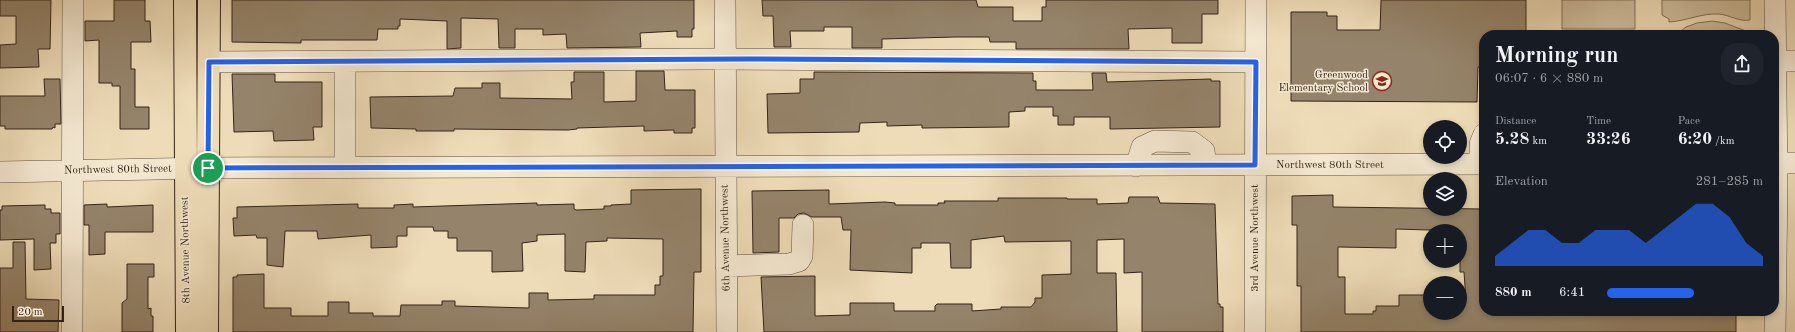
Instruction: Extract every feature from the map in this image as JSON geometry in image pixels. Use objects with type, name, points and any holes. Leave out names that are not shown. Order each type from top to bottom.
[{"type":"main road","name":"8th Avenue Northwest","points":[[185,0],[187,332]]},
{"type":"main road","name":"8th Avenue Northwest","points":[[207,332],[209,0]]},
{"type":"street","points":[[72,332],[73,0]]},
{"type":"street","name":"6th Avenue Northwest","points":[[725,0],[727,332]]},
{"type":"street","name":"3rd Avenue Northwest","points":[[1255,332],[1256,0]]},
{"type":"street","points":[[1775,0],[1786,61],[1779,235]]},
{"type":"street","points":[[209,62],[725,59],[1256,62]]},
{"type":"street","points":[[344,168],[346,62]]},
{"type":"street","name":"Northwest 80th Street","points":[[0,172],[72,172],[208,168],[725,168],[1479,164]]},
{"type":"street","points":[[726,266],[790,264],[799,261],[802,256],[803,225]]},
{"type":"street","points":[[1775,332],[1776,316]]},
{"type":"shaded area","points":[[1562,0],[1635,0],[1635,29],[1562,29]]},
{"type":"shaded area","points":[[1662,0],[1750,0],[1750,20],[1742,20],[1719,14],[1712,14],[1669,22],[1669,19],[1662,15]]},
{"type":"shaded area","points":[[1712,21],[1725,23],[1743,30],[1682,30],[1697,23]]},
{"type":"building","points":[[0,0],[51,0],[50,49],[38,49],[39,67],[0,68],[0,45],[16,44],[16,16],[0,16]]},
{"type":"building","points":[[114,0],[145,0],[145,21],[150,21],[151,42],[131,42],[131,69],[135,69],[135,107],[149,107],[149,129],[120,129],[120,86],[112,86],[112,83],[99,83],[99,40],[85,41],[85,21],[114,21]]},
{"type":"building","points":[[232,0],[694,0],[694,29],[692,29],[692,37],[677,37],[677,31],[640,33],[641,47],[567,48],[566,34],[543,35],[543,29],[515,29],[515,48],[499,48],[498,19],[461,18],[461,48],[447,49],[447,21],[400,19],[400,26],[398,26],[398,29],[378,29],[377,40],[301,40],[301,43],[232,42]]},
{"type":"building","points":[[762,0],[976,0],[978,7],[1013,7],[1013,21],[1042,21],[1042,7],[1046,7],[1046,0],[1218,0],[1218,14],[1202,14],[1202,43],[1172,43],[1172,28],[1128,29],[1129,49],[1016,49],[1016,42],[990,42],[989,37],[882,39],[882,48],[852,48],[852,27],[824,27],[824,31],[790,31],[791,47],[774,47],[773,16],[763,16]]},
{"type":"building","points":[[1381,0],[1526,0],[1526,30],[1479,30],[1477,102],[1291,101],[1291,12],[1327,12],[1327,16],[1337,16],[1337,30],[1380,30]]},
{"type":"building","points":[[636,71],[664,71],[665,90],[695,90],[695,128],[692,128],[692,133],[674,133],[674,130],[644,131],[644,126],[577,128],[568,130],[454,129],[454,131],[416,131],[416,129],[371,128],[370,97],[453,96],[455,88],[482,88],[482,83],[500,83],[500,98],[572,99],[571,82],[574,82],[574,72],[604,72],[604,102],[636,101]]},
{"type":"building","points":[[814,72],[1033,73],[1033,81],[1036,81],[1036,90],[1093,90],[1092,73],[1106,73],[1107,82],[1211,79],[1211,81],[1220,81],[1220,127],[1110,129],[1110,117],[1074,117],[1074,125],[1058,125],[1058,116],[1053,116],[1053,107],[1025,107],[1025,111],[1009,112],[1009,127],[922,128],[922,125],[887,126],[887,122],[860,123],[859,132],[768,133],[767,94],[800,93],[800,79],[814,79]]},
{"type":"building","points":[[232,74],[275,74],[275,82],[322,82],[322,127],[313,127],[314,140],[274,141],[273,131],[234,132]]},
{"type":"building","points":[[44,79],[60,79],[61,124],[55,124],[55,128],[53,127],[52,129],[5,129],[5,126],[0,126],[0,96],[45,96]]},
{"type":"building","points":[[701,189],[701,272],[694,272],[693,332],[233,332],[233,277],[237,277],[237,275],[264,274],[264,308],[291,308],[291,316],[328,316],[328,302],[349,302],[349,313],[373,313],[373,316],[400,316],[401,305],[442,305],[442,301],[455,301],[455,306],[529,308],[529,293],[548,293],[548,300],[594,299],[594,295],[655,295],[655,285],[660,285],[660,276],[663,276],[663,239],[607,238],[607,241],[586,242],[585,272],[565,271],[565,234],[537,235],[537,241],[522,243],[523,271],[492,272],[492,251],[457,251],[457,238],[448,238],[448,231],[434,231],[433,227],[407,227],[407,236],[397,236],[397,247],[371,248],[371,235],[318,239],[317,231],[285,231],[283,267],[267,265],[267,238],[257,238],[256,235],[234,236],[233,218],[237,218],[237,207],[358,204],[358,208],[394,208],[394,205],[413,204],[413,207],[537,203],[537,205],[574,204],[574,209],[576,210],[604,209],[604,206],[631,204],[631,190]]},
{"type":"building","points":[[829,190],[829,204],[885,202],[895,203],[895,205],[938,205],[938,203],[945,203],[944,201],[998,201],[998,198],[1067,198],[1097,199],[1097,204],[1128,203],[1129,197],[1158,197],[1160,203],[1215,204],[1218,304],[1220,304],[1220,307],[1223,307],[1223,332],[1142,332],[1142,272],[1124,273],[1124,239],[1097,240],[1097,273],[1116,273],[1117,332],[764,332],[761,277],[815,276],[815,316],[850,315],[850,303],[894,303],[894,311],[935,311],[935,306],[937,304],[972,304],[972,311],[1001,309],[1001,307],[1031,307],[1035,302],[1035,298],[1042,298],[1042,275],[1071,274],[1071,241],[1005,242],[1004,236],[971,240],[971,268],[951,268],[950,243],[921,243],[921,248],[912,248],[912,273],[850,270],[851,230],[843,230],[841,217],[812,217],[804,213],[798,214],[794,218],[779,218],[779,252],[753,253],[752,191]]},
{"type":"building","points":[[1333,195],[1333,207],[1423,208],[1423,216],[1467,216],[1467,209],[1479,209],[1479,316],[1736,316],[1736,332],[1301,332],[1301,286],[1297,286],[1297,225],[1292,225],[1292,196]],"holes":[[[1423,224],[1467,224],[1467,268],[1460,268],[1460,272],[1464,272],[1464,276],[1467,276],[1467,320],[1423,320],[1423,295],[1399,295],[1399,306],[1376,306],[1376,311],[1373,311],[1373,314],[1345,314],[1345,277],[1338,277],[1338,247],[1396,248],[1396,229],[1423,230]]]},
{"type":"building","points":[[107,204],[107,207],[153,205],[153,232],[105,232],[105,254],[89,255],[89,225],[84,225],[84,205]]},
{"type":"building","points":[[45,205],[45,209],[51,209],[51,213],[60,213],[60,234],[56,234],[56,243],[50,243],[51,269],[34,270],[34,239],[0,240],[0,210],[2,210],[2,206]]},
{"type":"building","points":[[13,242],[25,242],[26,299],[59,300],[58,332],[0,332],[0,268],[13,268]]},
{"type":"building","points":[[127,264],[154,264],[154,277],[148,277],[148,309],[151,308],[151,316],[153,316],[153,332],[122,332],[122,303],[127,299]]},
{"type":"place","name":"Greenwood Elementary School","points":[[1382,81]]},
{"type":"route","points":[[746,59],[1256,62],[1255,165],[742,168],[208,168],[209,62],[746,59]]}]
